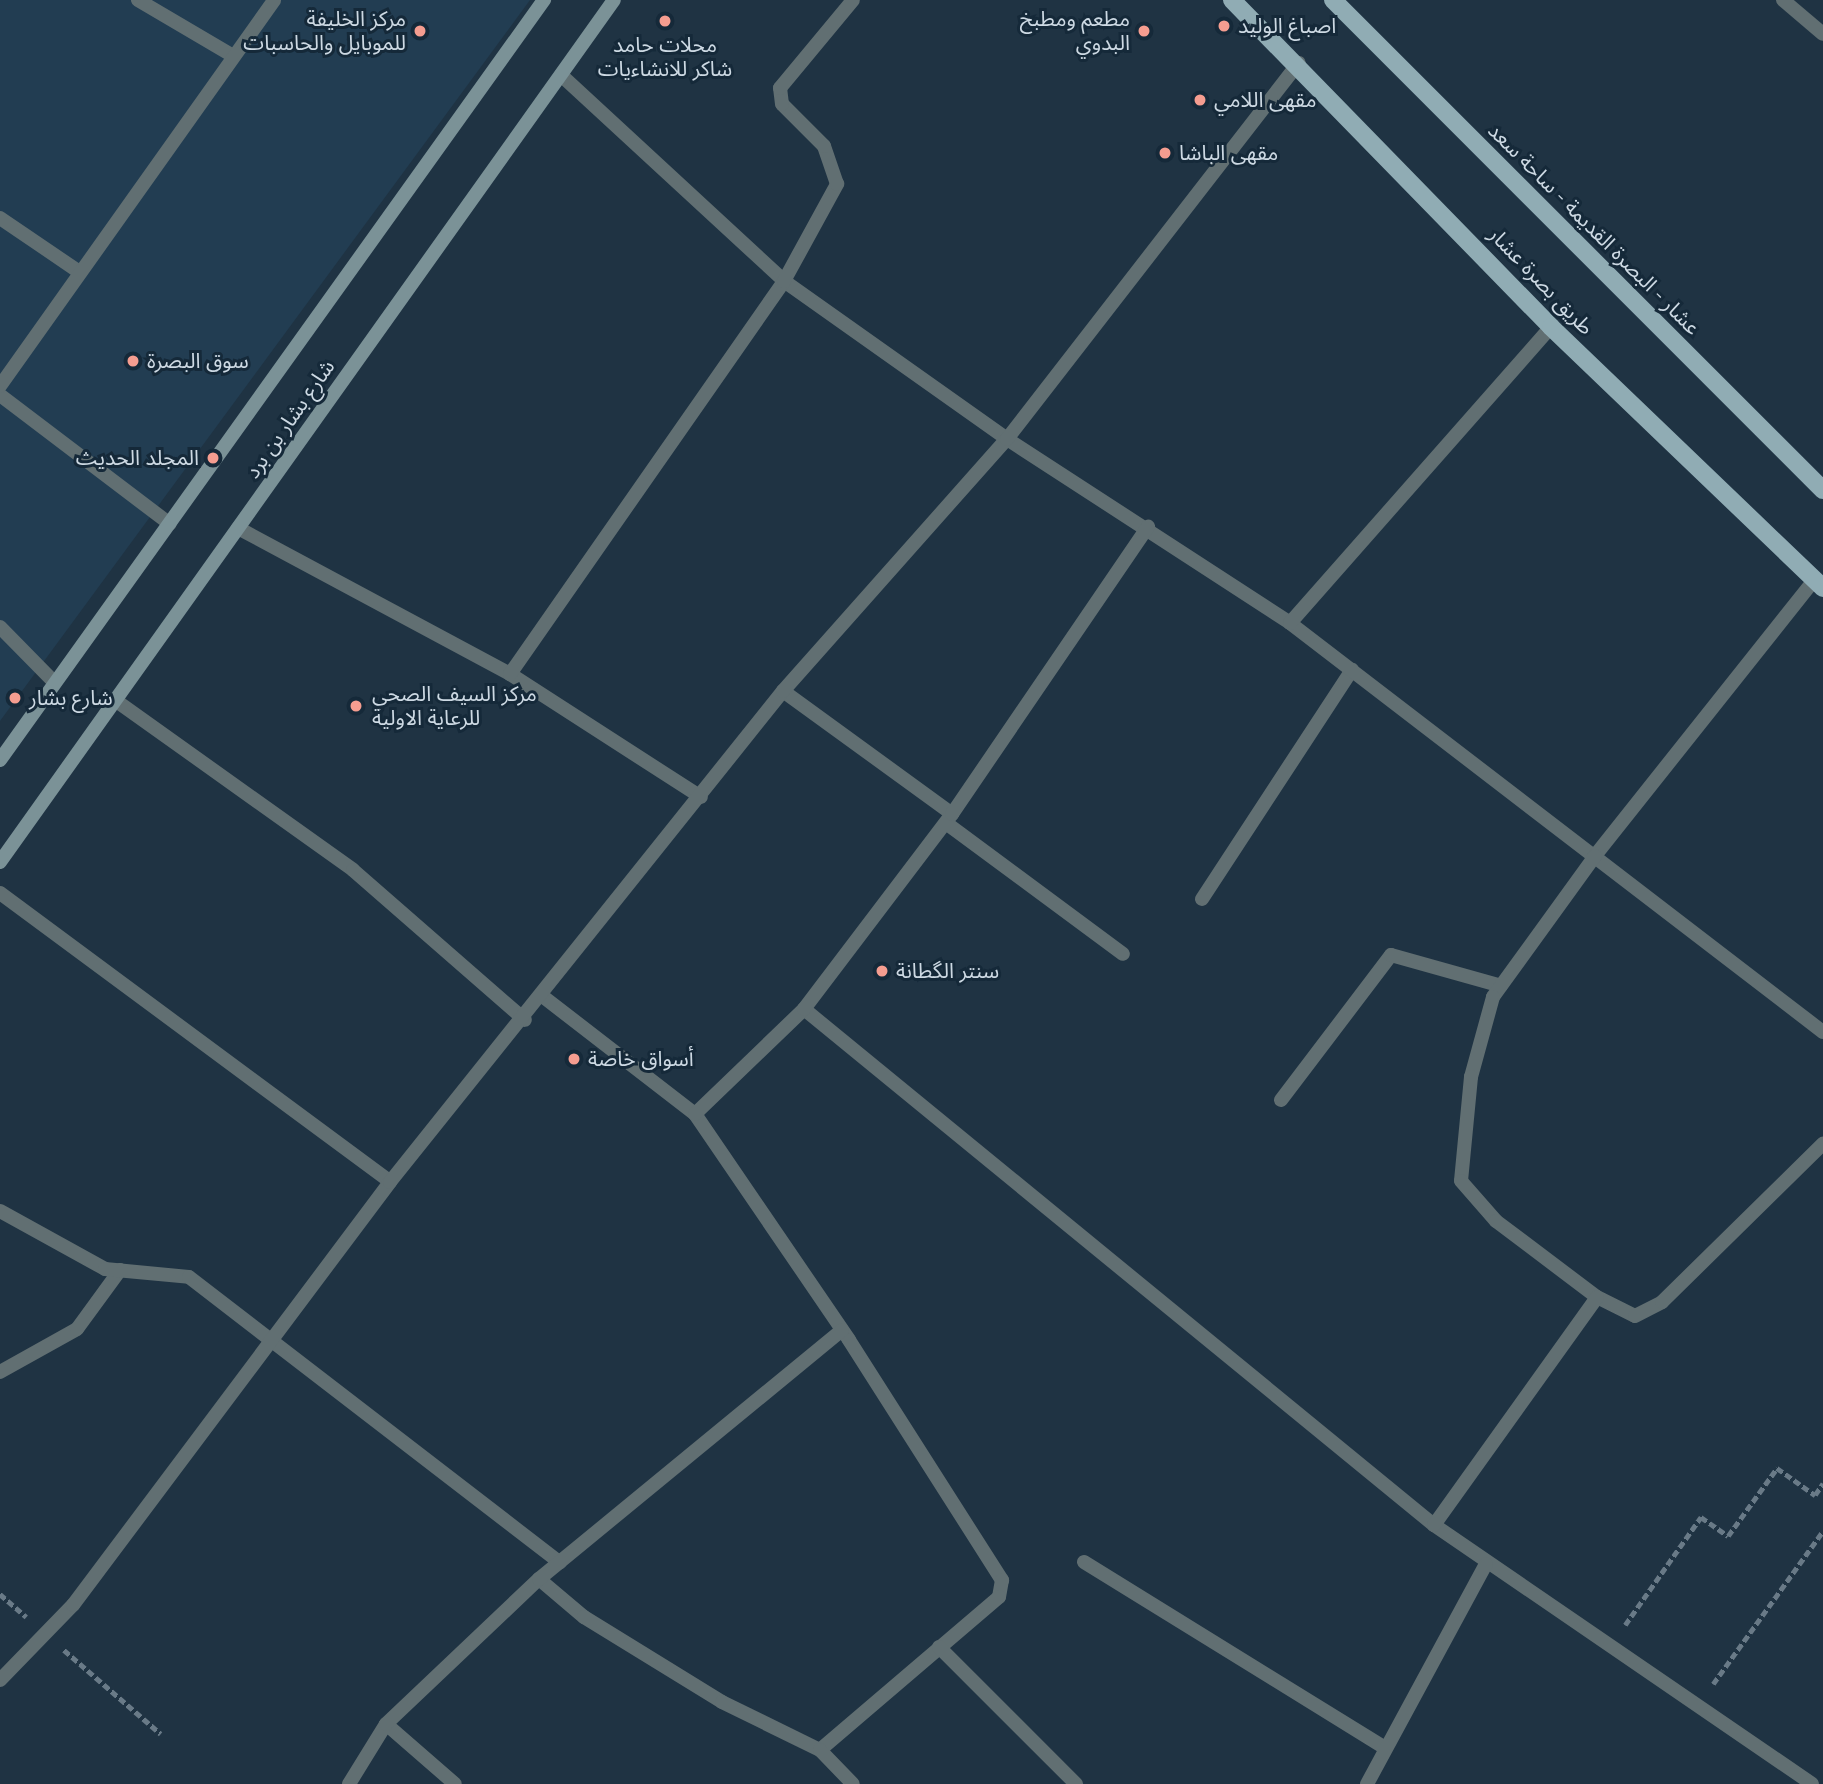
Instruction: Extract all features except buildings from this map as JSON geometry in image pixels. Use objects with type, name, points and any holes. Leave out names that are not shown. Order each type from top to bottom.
[{"type":"main road","name":"شارع بشار بن برد","points":[[0,761],[544,0]]},
{"type":"main road","name":"شارع بشار بن برد","points":[[0,862],[614,0]]},
{"type":"main road","name":"طريق بصرة عشار","points":[[1232,0],[1299,63],[1551,327],[1819,583]]},
{"type":"main road","name":"عشار - البصرة القديمة - ساحة سعد","points":[[1333,0],[1823,491]]},
{"type":"street","points":[[138,0],[233,56]]},
{"type":"street","points":[[0,386],[78,271],[274,0]]},
{"type":"street","points":[[510,674],[784,281],[837,184],[824,146],[782,104],[780,88],[853,0]]},
{"type":"street","points":[[1783,0],[1823,34]]},
{"type":"street","points":[[0,1680],[46,1634],[270,1336],[390,1182],[525,1020],[541,995],[783,691],[1007,439],[1299,63]]},
{"type":"street","points":[[561,75],[784,281],[1007,439],[1148,527],[1290,623],[1823,1032]]},
{"type":"street","points":[[0,218],[78,271]]},
{"type":"street","points":[[1290,623],[1551,327]]},
{"type":"street","points":[[0,395],[170,524]]},
{"type":"street","points":[[695,1114],[804,1009],[949,818],[1148,527]]},
{"type":"street","points":[[238,528],[510,674],[701,797]]},
{"type":"street","points":[[1819,583],[1595,856],[1501,986],[1471,1077],[1461,1181],[1496,1221],[1598,1297],[1635,1316],[1662,1302],[1823,1144]]},
{"type":"street","points":[[0,627],[55,683]]},
{"type":"street","points":[[1202,899],[1352,670]]},
{"type":"street","points":[[783,691],[1123,954]]},
{"type":"street","points":[[115,700],[353,870],[525,1020]]},
{"type":"street","points":[[0,893],[390,1182]]},
{"type":"street","points":[[1282,1100],[1391,955],[1501,986]]},
{"type":"street","points":[[541,995],[695,1114],[842,1330],[1002,1580],[999,1597],[820,1749]]},
{"type":"street","points":[[804,1009],[1434,1525],[1486,1564],[1611,1644],[1812,1784]]},
{"type":"street","points":[[0,1211],[54,1247],[120,1270],[189,1277],[270,1336],[560,1563]]},
{"type":"street","points":[[0,1372],[78,1329],[120,1270]]},
{"type":"street","points":[[1434,1525],[1598,1297]]},
{"type":"street","points":[[349,1784],[386,1724],[539,1579],[842,1330]]},
{"type":"street","points":[[1084,1562],[1385,1748]]},
{"type":"street","points":[[1367,1784],[1486,1564]]},
{"type":"street","points":[[539,1579],[584,1617],[722,1702],[820,1749],[853,1784]]},
{"type":"street","points":[[939,1647],[1076,1784]]},
{"type":"street","points":[[386,1724],[455,1784]]},
{"type":"path","points":[[1611,1644],[1701,1517],[1728,1536],[1777,1468],[1815,1495],[1823,1483]]},
{"type":"path","points":[[1699,1705],[1823,1531]]},
{"type":"path","points":[[0,1594],[161,1734]]},
{"type":"shaded area","name":"سوق البصرة","points":[[0,0],[530,0],[0,721]]},
{"type":"place","name":"محلات حامد شاكر للانشاءيات","points":[[665,21]]},
{"type":"place","name":"اصباغ الوليد","points":[[1224,26]]},
{"type":"place","name":"مركز الخليفة للموبايل والحاسبات","points":[[420,31]]},
{"type":"place","name":"مطعم ومطبخ البدوي","points":[[1144,31]]},
{"type":"place","name":"مقهى اللامي","points":[[1200,100]]},
{"type":"place","name":"مقهى الباشا","points":[[1165,153]]},
{"type":"place","name":"سوق البصرة","points":[[133,361]]},
{"type":"place","name":"المجلد الحديث","points":[[213,458]]},
{"type":"place","name":"شارع بشار","points":[[15,698]]},
{"type":"place","name":"مركز السيف الصحي للرعاية الاولية","points":[[356,706]]},
{"type":"place","name":"سنتر الگطانة","points":[[882,971]]},
{"type":"place","name":"أسواق خاصة","points":[[574,1059]]}]
